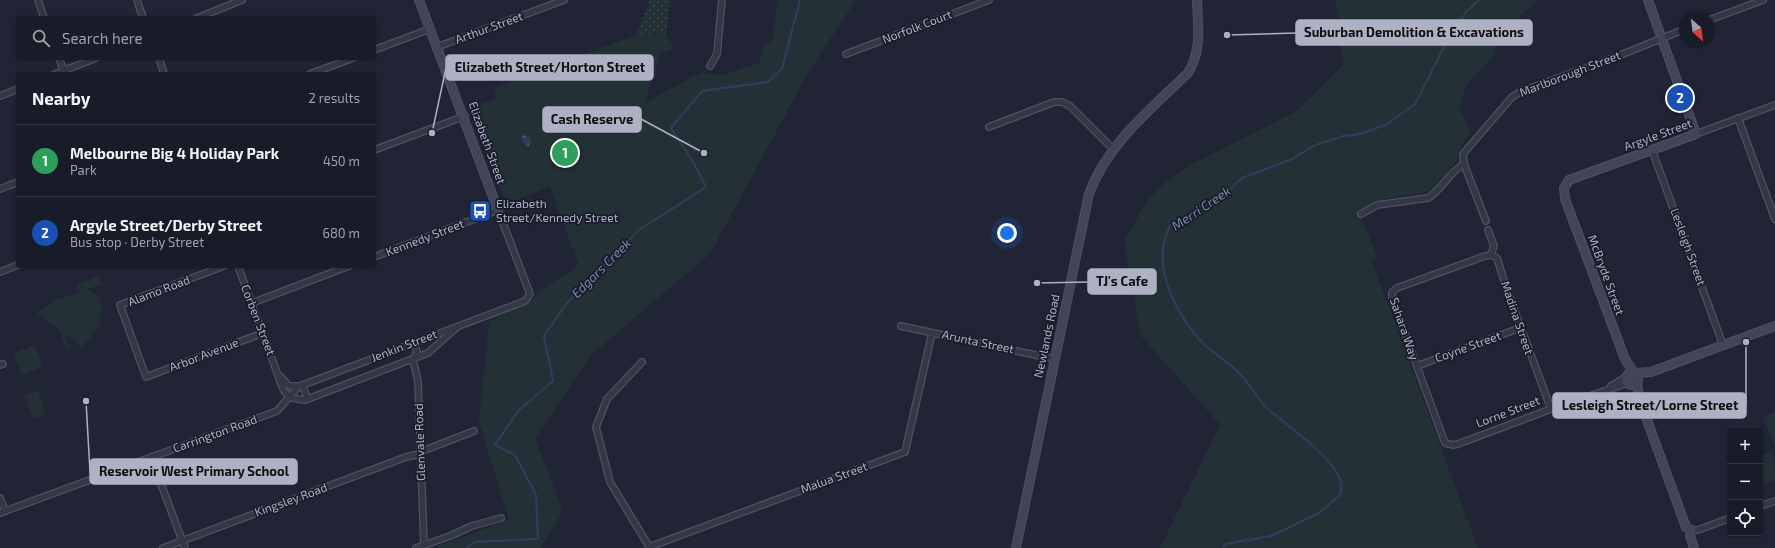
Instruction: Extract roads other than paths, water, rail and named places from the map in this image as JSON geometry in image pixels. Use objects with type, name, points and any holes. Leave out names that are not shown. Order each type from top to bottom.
[{"type":"street","points":[[38,0],[43,16]]},
{"type":"street","points":[[137,0],[143,16]]},
{"type":"street","points":[[202,16],[242,0]]},
{"type":"street","name":"Elizabeth Street","points":[[419,0],[465,116],[498,210],[530,294]]},
{"type":"street","name":"Arthur Street","points":[[437,47],[564,0]]},
{"type":"street","points":[[710,66],[717,54],[722,0]]},
{"type":"street","name":"Norfolk Court","points":[[846,54],[989,0]]},
{"type":"street","name":"Newlands Road","points":[[1016,548],[1089,194],[1095,179],[1113,149],[1188,73],[1195,63],[1198,50],[1197,0]]},
{"type":"street","points":[[1648,0],[1696,134]]},
{"type":"street","points":[[1715,18],[1763,0]]},
{"type":"street","points":[[376,49],[430,29]]},
{"type":"street","name":"Marlborough Street","points":[[1464,164],[1463,159],[1465,150],[1515,94],[1618,56],[1679,31]]},
{"type":"street","points":[[60,60],[64,71]]},
{"type":"street","points":[[61,72],[91,60]]},
{"type":"street","points":[[159,60],[163,72]]},
{"type":"street","points":[[315,72],[348,60]]},
{"type":"street","points":[[0,96],[16,90]]},
{"type":"street","points":[[989,127],[1054,102],[1062,102],[1070,106],[1113,149]]},
{"type":"street","name":"Argyle Street","points":[[1565,200],[1564,188],[1569,180],[1775,105]]},
{"type":"street","points":[[376,149],[465,116]]},
{"type":"street","points":[[1738,118],[1775,219]]},
{"type":"street","name":"Lesleigh Street","points":[[1652,150],[1723,345]]},
{"type":"street","points":[[1361,214],[1377,205],[1428,198],[1454,171],[1464,164],[1486,221]]},
{"type":"street","points":[[0,189],[16,183]]},
{"type":"street","name":"McBryde Street","points":[[1565,200],[1686,527],[1691,530],[1690,536],[1694,548]]},
{"type":"street","name":"Kennedy Street","points":[[376,256],[498,210]]},
{"type":"street","points":[[1488,230],[1494,246],[1491,255]]},
{"type":"street","name":"Madina Street","points":[[1491,255],[1498,258],[1520,328],[1551,409]]},
{"type":"street","name":"Sahara Way","points":[[1445,443],[1392,298],[1392,292],[1397,288],[1410,283],[1491,255]]},
{"type":"street","points":[[0,272],[16,266]]},
{"type":"street","name":"Alamo Road","points":[[146,377],[120,305],[219,268]]},
{"type":"street","name":"Corben Street","points":[[239,268],[279,375]]},
{"type":"street","points":[[252,303],[344,268]]},
{"type":"street","name":"Jenkin Street","points":[[301,385],[525,301],[530,294]]},
{"type":"street","points":[[279,375],[283,389],[289,396],[296,399],[308,399],[428,353],[459,325]]},
{"type":"street","name":"Arunta Street","points":[[901,326],[1054,359]]},
{"type":"street","name":"Lorne Street","points":[[1445,443],[1452,445],[1458,444],[1775,326]]},
{"type":"street","name":"Coyne Street","points":[[1417,366],[1520,328]]},
{"type":"street","name":"Arbor Avenue","points":[[146,377],[263,333]]},
{"type":"street","name":"Malua Street","points":[[649,548],[905,452],[932,333]]},
{"type":"street","name":"Glenvale Road","points":[[414,342],[416,352],[413,360],[418,381],[424,545]]},
{"type":"street","points":[[642,362],[607,399],[596,427],[610,482],[649,548]]},
{"type":"street","points":[[279,375],[289,386],[301,385],[308,399]]},
{"type":"street","name":"Carrington Road","points":[[2,512],[277,411],[283,406],[289,396],[301,385]]},
{"type":"street","name":"Kingsley Road","points":[[163,548],[420,453],[474,431]]},
{"type":"street","points":[[151,457],[185,548]]},
{"type":"street","points":[[0,498],[2,512]]},
{"type":"street","points":[[1763,505],[1775,501]]},
{"type":"street","points":[[416,548],[450,536],[472,526],[501,518]]},
{"type":"street","points":[[1691,530],[1727,519]]},
{"type":"water","points":[[524,134],[527,137],[529,136],[531,141],[529,147],[522,141],[522,135]]},
{"type":"waterway","name":"Edgars Creek","points":[[467,548],[475,542],[538,539],[536,495],[515,455],[495,445],[519,410],[553,381],[544,336],[567,303],[639,230],[706,187],[693,162],[671,128],[702,91],[768,82],[782,69],[800,0]]},
{"type":"waterway","name":"Merri Creek","points":[[1223,548],[1225,544],[1271,536],[1319,513],[1340,495],[1341,484],[1337,473],[1321,453],[1269,410],[1241,375],[1199,339],[1181,314],[1168,286],[1164,270],[1164,240],[1170,226],[1178,223],[1198,207],[1230,189],[1242,178],[1292,159],[1313,146],[1343,136],[1361,134],[1387,124],[1415,104],[1447,41],[1466,12],[1479,0]]},
{"type":"place","name":"Suburban Demolition & Excavations","points":[[1227,35]]},
{"type":"place","name":"Argyle Street/Derby Street","points":[[1680,98]]},
{"type":"place","name":"Elizabeth Street/Horton Street","points":[[432,133]]},
{"type":"place","name":"Melbourne Big 4 Holiday Park","points":[[565,153]]},
{"type":"place","name":"Cash Reserve","points":[[704,153]]},
{"type":"place","name":"Elizabeth Street/Kennedy Street","points":[[480,211]]},
{"type":"place","name":"TJ's Cafe","points":[[1037,283]]},
{"type":"place","name":"Lesleigh Street/Lorne Street","points":[[1746,342]]},
{"type":"place","name":"Reservoir West Primary School","points":[[86,401]]}]
